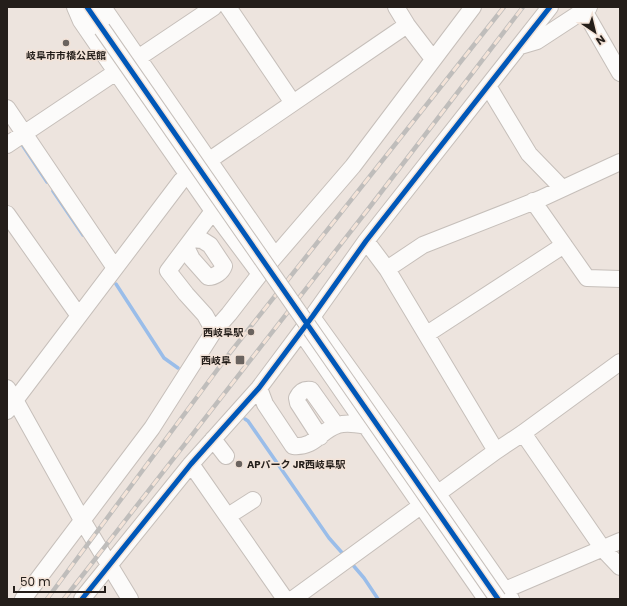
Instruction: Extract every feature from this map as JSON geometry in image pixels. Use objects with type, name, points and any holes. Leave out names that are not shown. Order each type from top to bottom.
[{"type":"street","points":[[76,7],[81,21],[116,72],[213,211],[260,274]]},
{"type":"street","points":[[87,7],[504,596]]},
{"type":"street","points":[[103,7],[275,256]]},
{"type":"street","points":[[138,58],[214,7]]},
{"type":"street","points":[[228,7],[293,103]]},
{"type":"street","points":[[396,7],[433,59]]},
{"type":"street","points":[[23,599],[152,428],[214,331],[275,256],[353,166],[473,7]]},
{"type":"street","points":[[82,599],[191,464],[259,388],[366,242],[550,7]]},
{"type":"street","points":[[520,46],[537,41],[585,8],[620,73]]},
{"type":"street","points":[[130,599],[10,400],[79,316],[182,181],[208,160],[408,25]]},
{"type":"street","points":[[7,144],[116,72]]},
{"type":"street","points":[[488,86],[529,154],[562,188]]},
{"type":"street","points":[[7,108],[116,268]]},
{"type":"street","points":[[387,269],[424,245],[533,201],[620,162]]},
{"type":"street","points":[[533,201],[587,278],[620,279]]},
{"type":"street","points":[[213,211],[168,271],[205,315],[214,331]]},
{"type":"street","points":[[7,214],[79,316]]},
{"type":"street","points":[[366,242],[387,269],[496,451]]},
{"type":"street","points":[[427,334],[564,245]]},
{"type":"street","points":[[312,317],[438,494],[504,596]]},
{"type":"street","points":[[301,332],[486,599]]},
{"type":"street","points":[[293,599],[620,362]]},
{"type":"street","points":[[259,388],[265,404],[293,446],[306,446],[336,426],[348,423],[366,426]]},
{"type":"street","points":[[320,437],[298,403],[297,398],[300,393],[307,389],[311,390],[336,426]]},
{"type":"street","points":[[523,433],[603,549],[620,567]]},
{"type":"street","points":[[213,439],[226,456]]},
{"type":"street","points":[[191,464],[285,599]]},
{"type":"street","points":[[228,516],[253,500]]},
{"type":"street","points":[[504,596],[620,541]]},
{"type":"waterway","points":[[23,146],[47,182]]},
{"type":"waterway","points":[[53,191],[83,235]]},
{"type":"waterway","points":[[116,284],[164,358],[178,368]]},
{"type":"waterway","points":[[245,419],[248,421],[329,538],[344,555]]},
{"type":"waterway","points":[[352,564],[364,578],[378,599]]},
{"type":"railway","points":[[47,599],[229,354],[504,7]]},
{"type":"railway","points":[[64,599],[369,208],[523,7]]},
{"type":"cycle path","points":[[87,7],[498,599]]},
{"type":"cycle path","points":[[82,599],[191,464],[259,388],[366,241],[550,7]]},
{"type":"place","name":"岐阜市市橋公民館","points":[[66,43]]},
{"type":"place","name":"西岐阜駅","points":[[251,332]]},
{"type":"place","name":"西岐阜","points":[[240,360]]},
{"type":"place","name":"APパーク JR西岐阜駅","points":[[239,464]]}]
